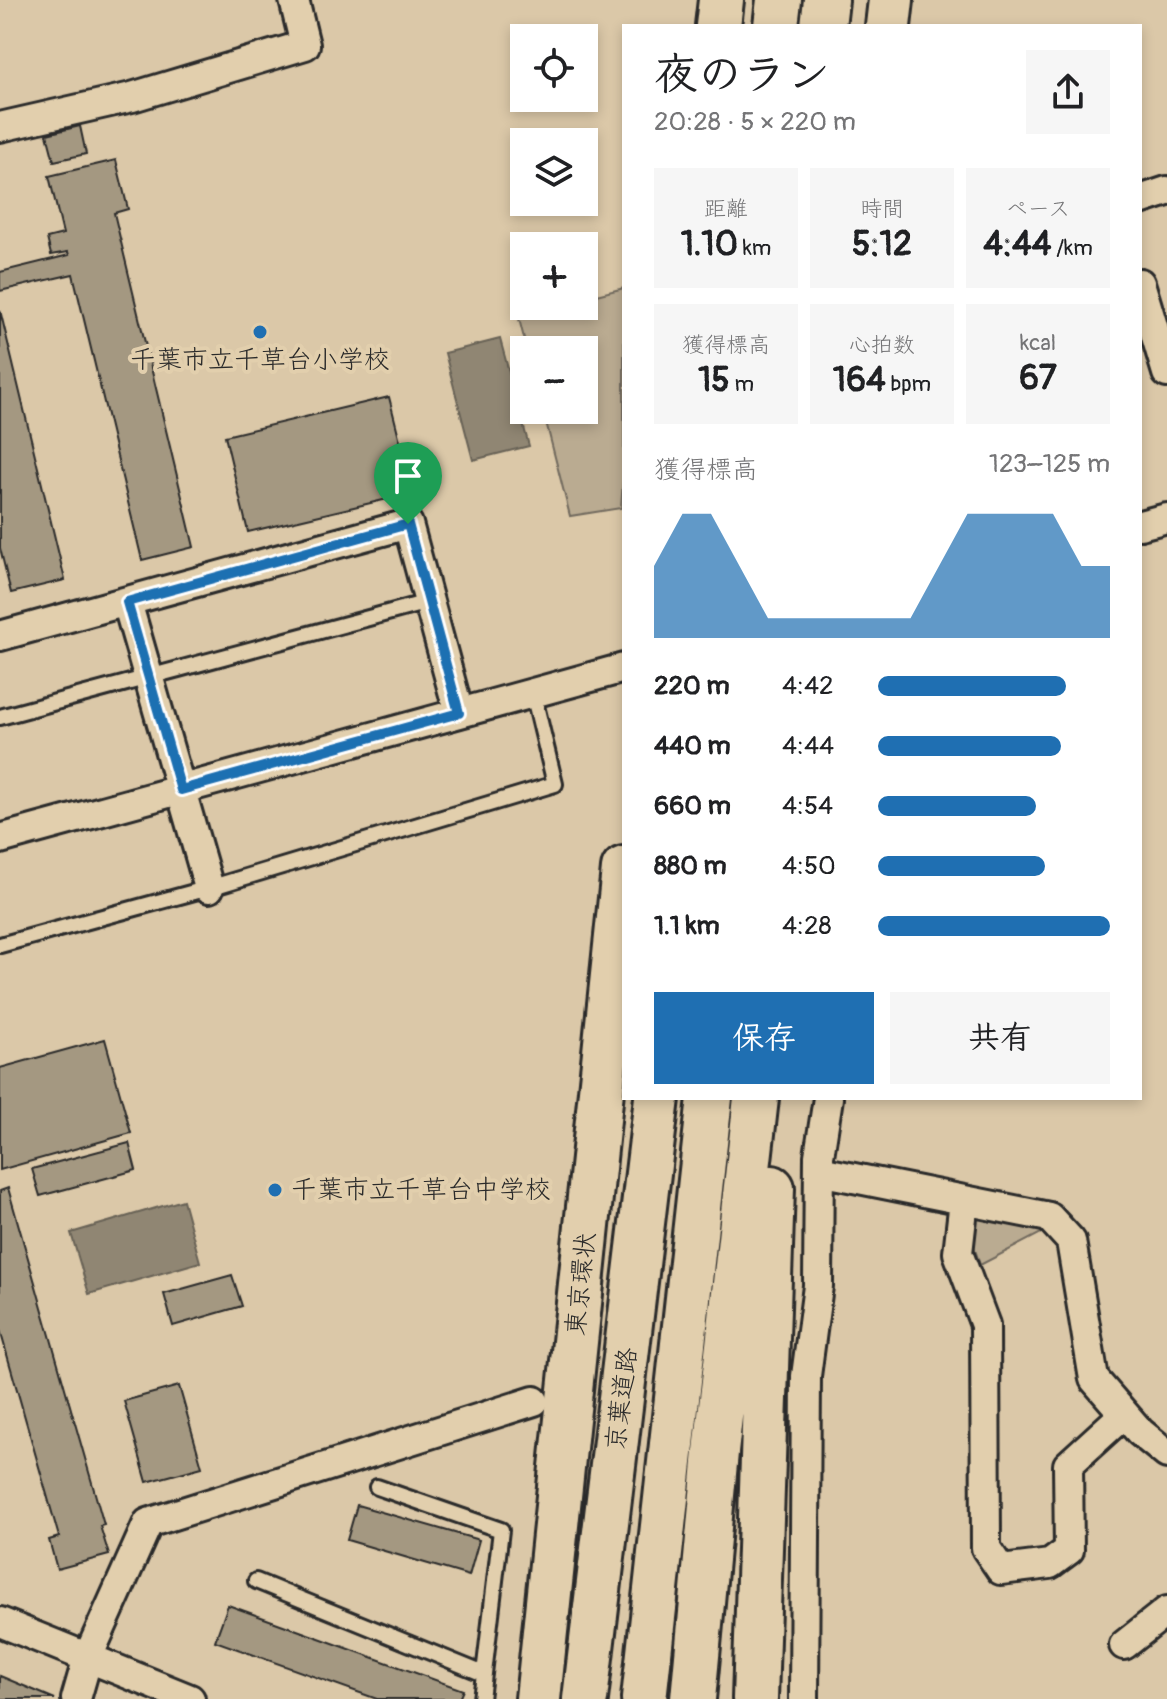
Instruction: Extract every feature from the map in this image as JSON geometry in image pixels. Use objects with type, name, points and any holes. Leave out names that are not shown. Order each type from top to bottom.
[{"type":"highway","points":[[718,24],[721,0]]},
{"type":"highway","points":[[776,24],[779,0]]},
{"type":"highway","points":[[823,24],[826,0]]},
{"type":"highway","points":[[888,24],[891,0]]},
{"type":"highway","name":"東京環状","points":[[538,1699],[622,888]]},
{"type":"highway","name":"京葉道路","points":[[585,1699],[657,1100]]},
{"type":"highway","name":"京葉道路","points":[[644,1699],[710,1100]]},
{"type":"highway","points":[[693,1699],[716,1452],[756,1100]]},
{"type":"highway","points":[[755,1699],[775,1100]]},
{"type":"street","points":[[0,127],[132,97],[305,45],[294,0]]},
{"type":"street","points":[[1142,199],[1167,191]]},
{"type":"street","points":[[1142,287],[1159,317],[1167,373]]},
{"type":"street","points":[[1142,524],[1167,518]]},
{"type":"street","points":[[0,636],[408,524],[459,713]]},
{"type":"street","points":[[127,602],[209,888]]},
{"type":"street","points":[[0,839],[620,669]]},
{"type":"street","points":[[804,1699],[806,1376],[818,1286],[819,1171],[828,1100]]},
{"type":"street","points":[[819,1171],[1049,1217],[1071,1241],[1094,1379],[1140,1432],[1167,1454]]},
{"type":"street","points":[[964,1200],[958,1253],[985,1325],[986,1548],[1001,1570],[1050,1564],[1069,1550],[1068,1465],[1124,1414]]},
{"type":"street","points":[[76,1699],[88,1657],[148,1523],[534,1401]]},
{"type":"street","points":[[1124,1645],[1167,1611]]},
{"type":"street","points":[[0,1622],[190,1699]]},
{"type":"lane","points":[[0,717],[428,602]]},
{"type":"lane","points":[[0,945],[209,888],[555,784],[533,693]]},
{"type":"lane","points":[[377,1487],[501,1530],[481,1699]]},
{"type":"lane","points":[[256,1581],[484,1674]]},
{"type":"shaded area","points":[[622,288],[621,508],[570,516],[547,424],[598,424],[598,336],[523,336],[519,320],[598,320],[598,294]]},
{"type":"shaded area","points":[[500,339],[510,376],[510,424],[523,424],[529,446],[473,460],[445,353]]},
{"type":"shaded area","points":[[183,1200],[200,1262],[89,1294],[71,1233]]},
{"type":"shaded area","points":[[973,1211],[1051,1228],[980,1265],[971,1237]]},
{"type":"building","points":[[80,126],[86,154],[54,161],[47,134]]},
{"type":"building","points":[[116,160],[128,209],[114,213],[194,547],[142,560],[73,274],[0,291],[0,272],[69,255],[68,252],[51,255],[47,238],[63,234],[49,176]]},
{"type":"building","points":[[0,310],[65,580],[11,593],[0,548]]},
{"type":"building","points":[[389,397],[413,493],[248,532],[225,436]]},
{"type":"building","points":[[105,1039],[131,1133],[0,1170],[0,1068]]},
{"type":"building","points":[[129,1143],[136,1170],[40,1196],[32,1169]]},
{"type":"building","points":[[8,1188],[104,1525],[100,1526],[109,1555],[57,1569],[49,1540],[59,1537],[0,1330],[0,1191]]},
{"type":"building","points":[[232,1275],[242,1306],[173,1326],[164,1294]]},
{"type":"building","points":[[179,1386],[202,1467],[147,1482],[124,1401]]},
{"type":"building","points":[[357,1505],[479,1540],[469,1576],[347,1540]]},
{"type":"building","points":[[228,1605],[463,1690],[459,1699],[377,1699],[215,1641]]},
{"type":"building","points":[[0,1676],[55,1699],[0,1699]]},
{"type":"place","name":"千葉市立千草台小学校","points":[[260,332]]},
{"type":"place","name":"千葉市立千草台中学校","points":[[275,1190]]},
{"type":"route","points":[[408,524],[459,713],[181,790],[127,602],[408,524]]}]
